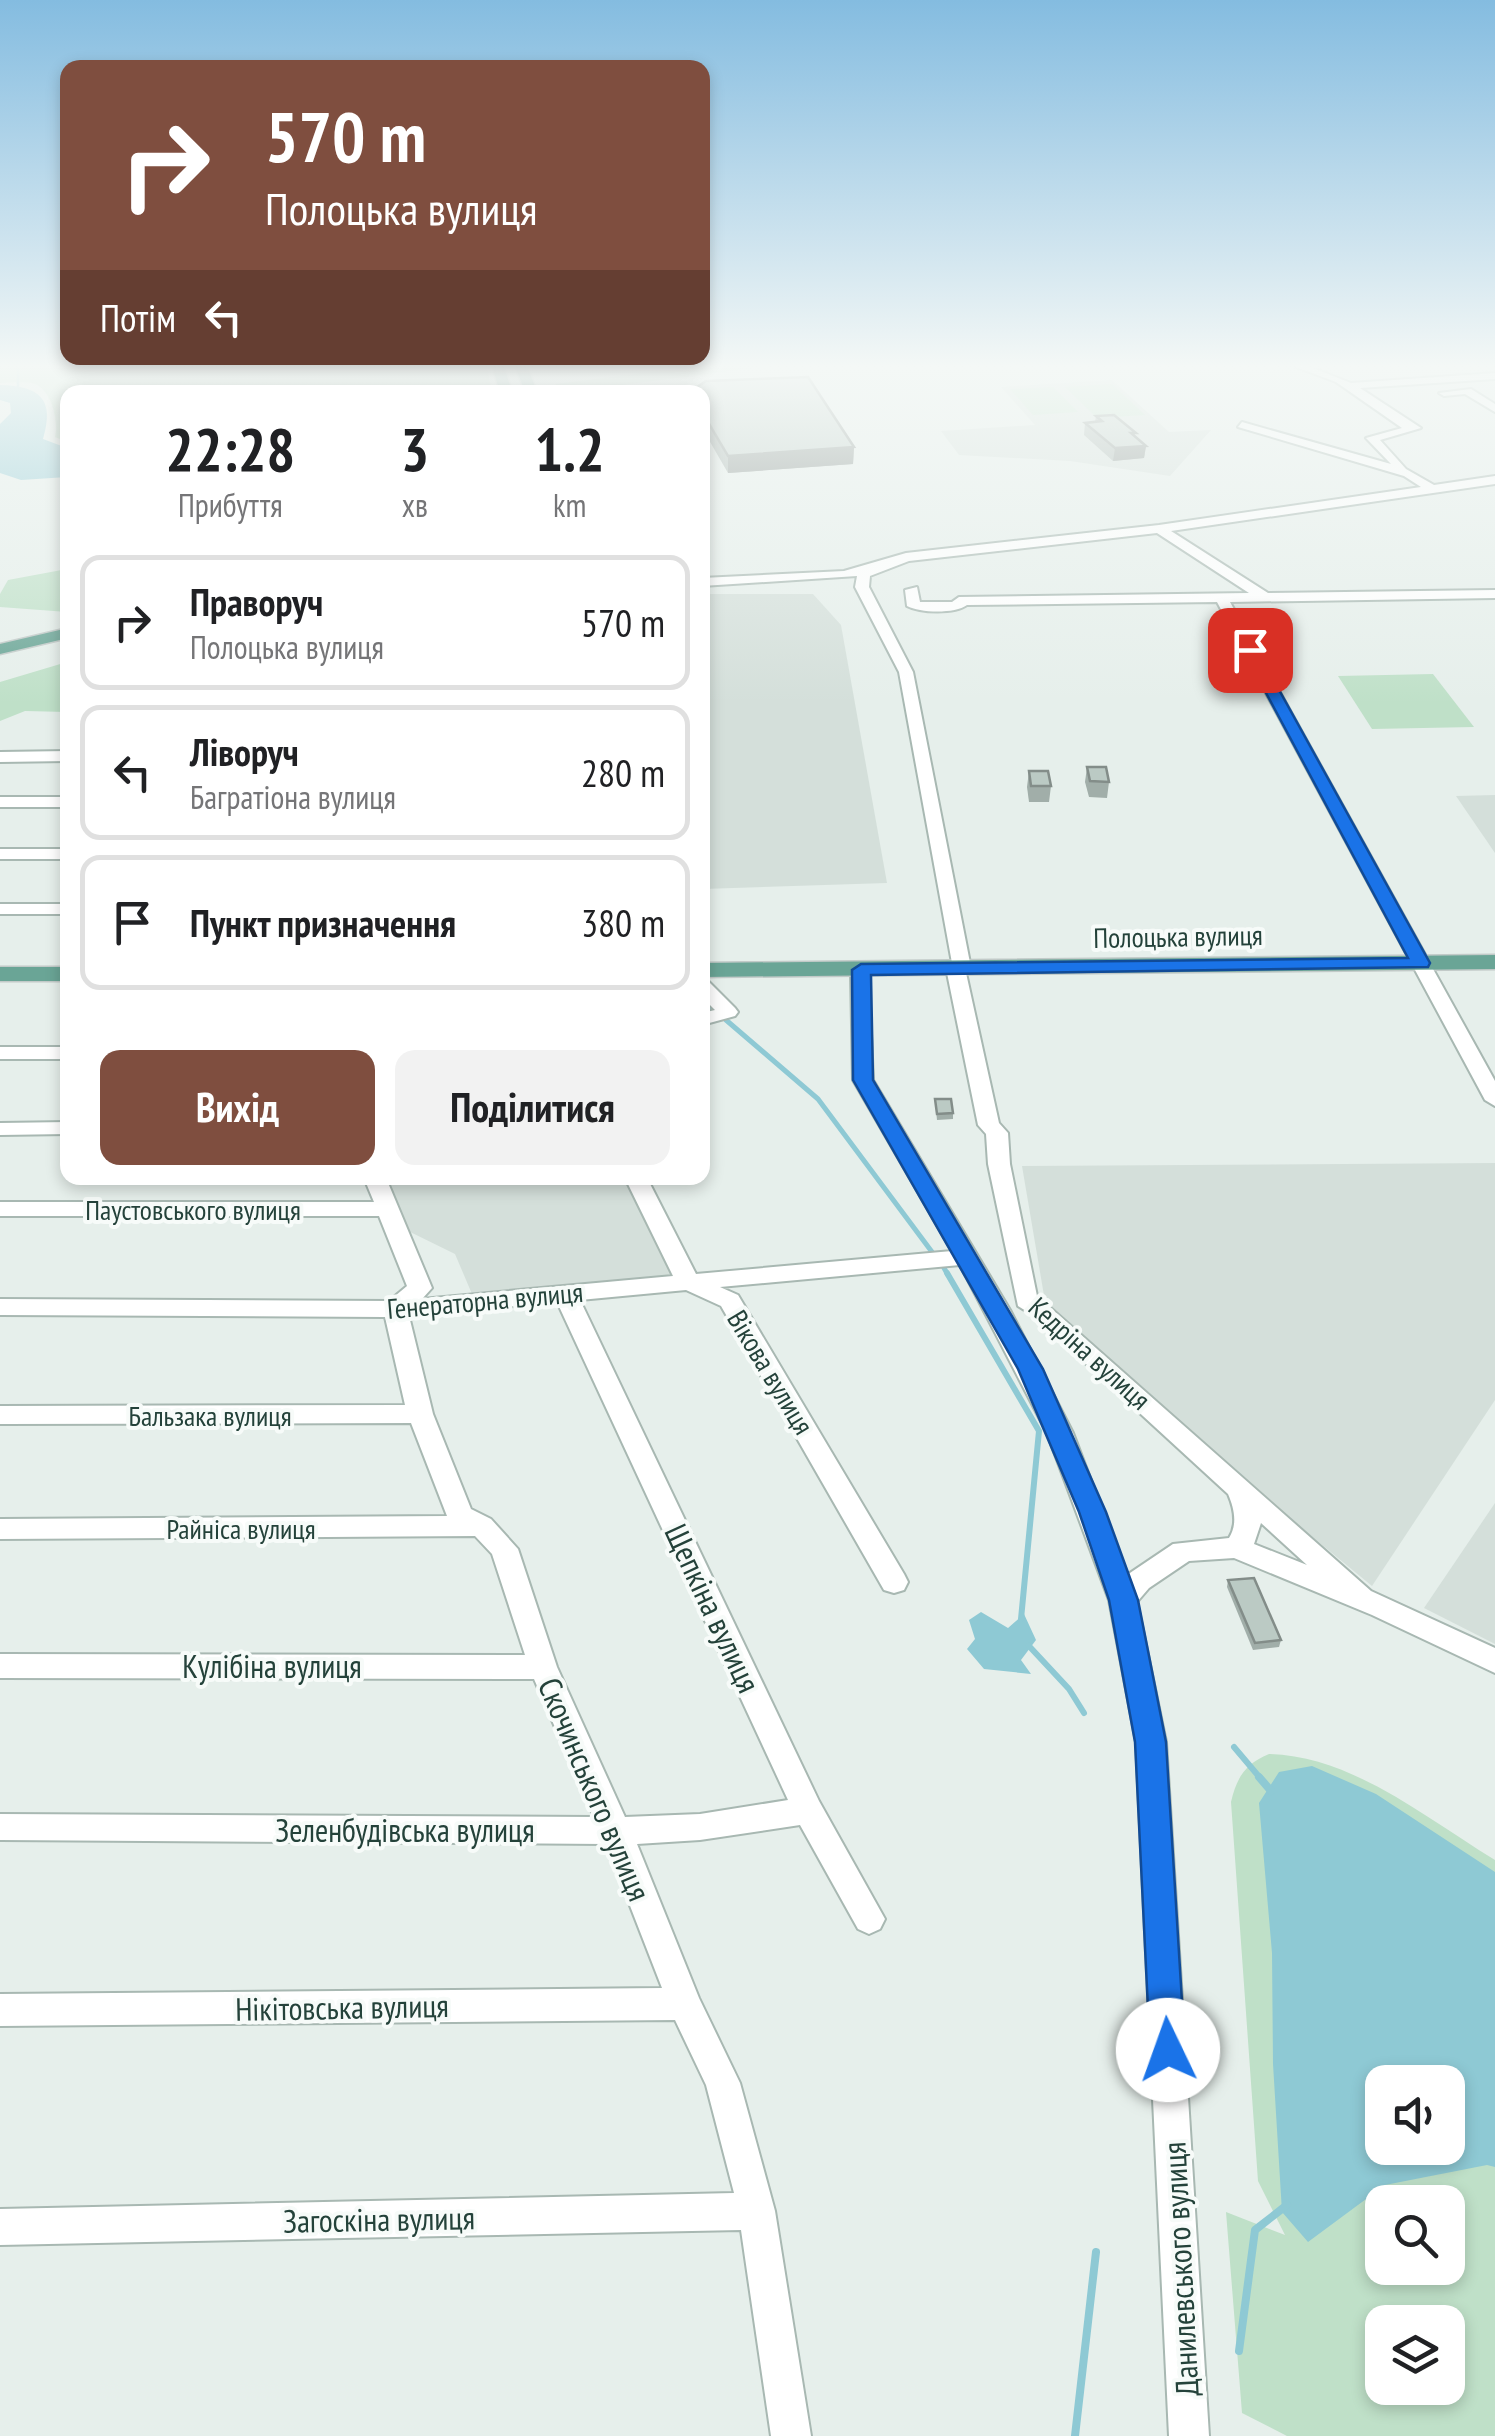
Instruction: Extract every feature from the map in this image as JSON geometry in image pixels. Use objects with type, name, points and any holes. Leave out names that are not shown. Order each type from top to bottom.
[{"type":"main road","points":[[0,654],[60,635]]},
{"type":"main road","points":[[0,654],[60,649]]},
{"type":"main road","name":"Полоцька вулиця","points":[[710,970],[1495,962]]},
{"type":"main road","points":[[0,974],[60,974]]},
{"type":"street","points":[[1414,477],[1429,487]]},
{"type":"street","points":[[710,584],[845,575],[906,558],[1160,529],[1495,480]]},
{"type":"street","points":[[1160,529],[1268,599]]},
{"type":"street","points":[[710,585],[862,583],[864,574],[880,565]]},
{"type":"street","name":"Кедріна вулиця","points":[[862,583],[906,672],[959,968],[989,1125],[997,1133],[998,1164],[1026,1300],[1360,1597]]},
{"type":"street","points":[[912,590],[914,606],[960,606],[959,601],[1495,594]]},
{"type":"street","points":[[1222,599],[1495,1100]]},
{"type":"street","points":[[0,757],[60,756]]},
{"type":"street","points":[[0,802],[60,802]]},
{"type":"street","points":[[0,854],[60,854]]},
{"type":"street","points":[[0,910],[60,909]]},
{"type":"street","name":"Данилевського вулиця","points":[[861,970],[863,1080],[1031,1369],[1060,1432],[1124,1600],[1150,1742],[1189,2436]]},
{"type":"street","points":[[710,994],[728,1012],[710,1017]]},
{"type":"street","points":[[0,1053],[60,1053]]},
{"type":"street","points":[[0,1130],[60,1128]]},
{"type":"street","points":[[377,1185],[420,1288],[395,1309]]},
{"type":"street","points":[[640,1185],[688,1282]]},
{"type":"street","name":"Паустовського вулиця","points":[[0,1209],[386,1209]]},
{"type":"street","name":"Генераторна вулиця","points":[[0,1307],[395,1309],[968,1258]]},
{"type":"street","name":"Вікова вулиця","points":[[688,1282],[730,1302],[894,1582]]},
{"type":"street","name":"Щепкіна вулиця","points":[[565,1293],[808,1810],[869,1919]]},
{"type":"street","name":"Скочинського вулиця","points":[[395,1309],[420,1414],[460,1515],[482,1526],[504,1549],[543,1667],[616,1831],[685,2004],[723,2083],[757,2212],[791,2436]]},
{"type":"street","name":"Бальзака вулиця","points":[[0,1415],[420,1414]]},
{"type":"street","points":[[1236,1548],[1244,1540],[1248,1524],[1247,1504],[1239,1488]]},
{"type":"street","name":"Райніса вулиця","points":[[0,1529],[482,1526]]},
{"type":"street","name":"Кедріна вулиця","points":[[1124,1600],[1139,1580],[1183,1551],[1236,1548],[1360,1597],[1495,1660]]},
{"type":"street","name":"Кулібіна вулиця","points":[[0,1666],[543,1667]]},
{"type":"street","name":"Зеленбудівська вулиця","points":[[0,1827],[616,1831],[700,1827],[808,1810]]},
{"type":"street","name":"Нікітовська вулиця","points":[[0,2010],[685,2004]]},
{"type":"street","name":"Загоскіна вулиця","points":[[0,2227],[757,2212]]},
{"type":"shaded area","points":[[710,594],[813,594],[841,625],[887,883],[710,889]]},
{"type":"shaded area","points":[[1495,795],[1495,853],[1456,796]]},
{"type":"shaded area","points":[[1495,1163],[1495,1400],[1372,1586],[1048,1319],[1022,1166]]},
{"type":"shaded area","points":[[388,1185],[629,1185],[678,1281],[472,1294],[455,1254],[402,1228]]},
{"type":"shaded area","points":[[1495,1503],[1495,1644],[1424,1608]]},
{"type":"green space","points":[[60,570],[60,611],[0,607],[0,594],[8,580]]},
{"type":"green space","points":[[60,664],[60,712],[25,711],[0,721],[0,682]]},
{"type":"green space","points":[[1433,674],[1474,727],[1372,729],[1338,676]]},
{"type":"green space","points":[[1269,1754],[1300,1757],[1359,1777],[1495,1860],[1495,1964],[1360,2038],[1365,2065],[1365,2165],[1465,2165],[1465,2145],[1495,2140],[1495,2436],[1287,2436],[1242,2413],[1226,2212],[1285,2235],[1258,2181],[1231,1802],[1243,1772]]},
{"type":"water","points":[[11,477],[60,477],[60,477],[21,480]]},
{"type":"water","points":[[981,1612],[1008,1628],[1024,1614],[1036,1640],[1021,1660],[1031,1674],[984,1669],[967,1649],[975,1639],[969,1620]]},
{"type":"water","points":[[1312,1766],[1376,1794],[1495,1872],[1495,2167],[1487,2165],[1385,2185],[1365,2185],[1365,2200],[1308,2242],[1282,2212],[1273,2064],[1272,1953],[1259,1803],[1279,1772]]},
{"type":"building","points":[[1087,767],[1106,767],[1109,782],[1090,781]]},
{"type":"building","points":[[1029,771],[1048,771],[1051,786],[1031,786]]},
{"type":"building","points":[[935,1099],[951,1099],[953,1113],[937,1114]]},
{"type":"building","points":[[1254,1578],[1281,1640],[1255,1643],[1228,1580]]},
{"type":"waterway","points":[[726,1020],[818,1099],[932,1252]]},
{"type":"waterway","points":[[944,1268],[948,1275]]},
{"type":"waterway","points":[[947,1273],[1039,1431],[1021,1619]]},
{"type":"waterway","points":[[1029,1646],[1069,1689],[1084,1713]]},
{"type":"waterway","points":[[1234,1747],[1261,1779]]},
{"type":"waterway","points":[[1259,1777],[1271,1791]]},
{"type":"waterway","points":[[1239,2351],[1255,2230],[1287,2205]]},
{"type":"waterway","points":[[1075,2436],[1096,2252]]},
{"type":"route","points":[[1168,2050],[1150,1742],[1124,1600],[1093,1512],[1031,1369],[863,1080],[861,970],[1421,963],[1250,650]]}]
